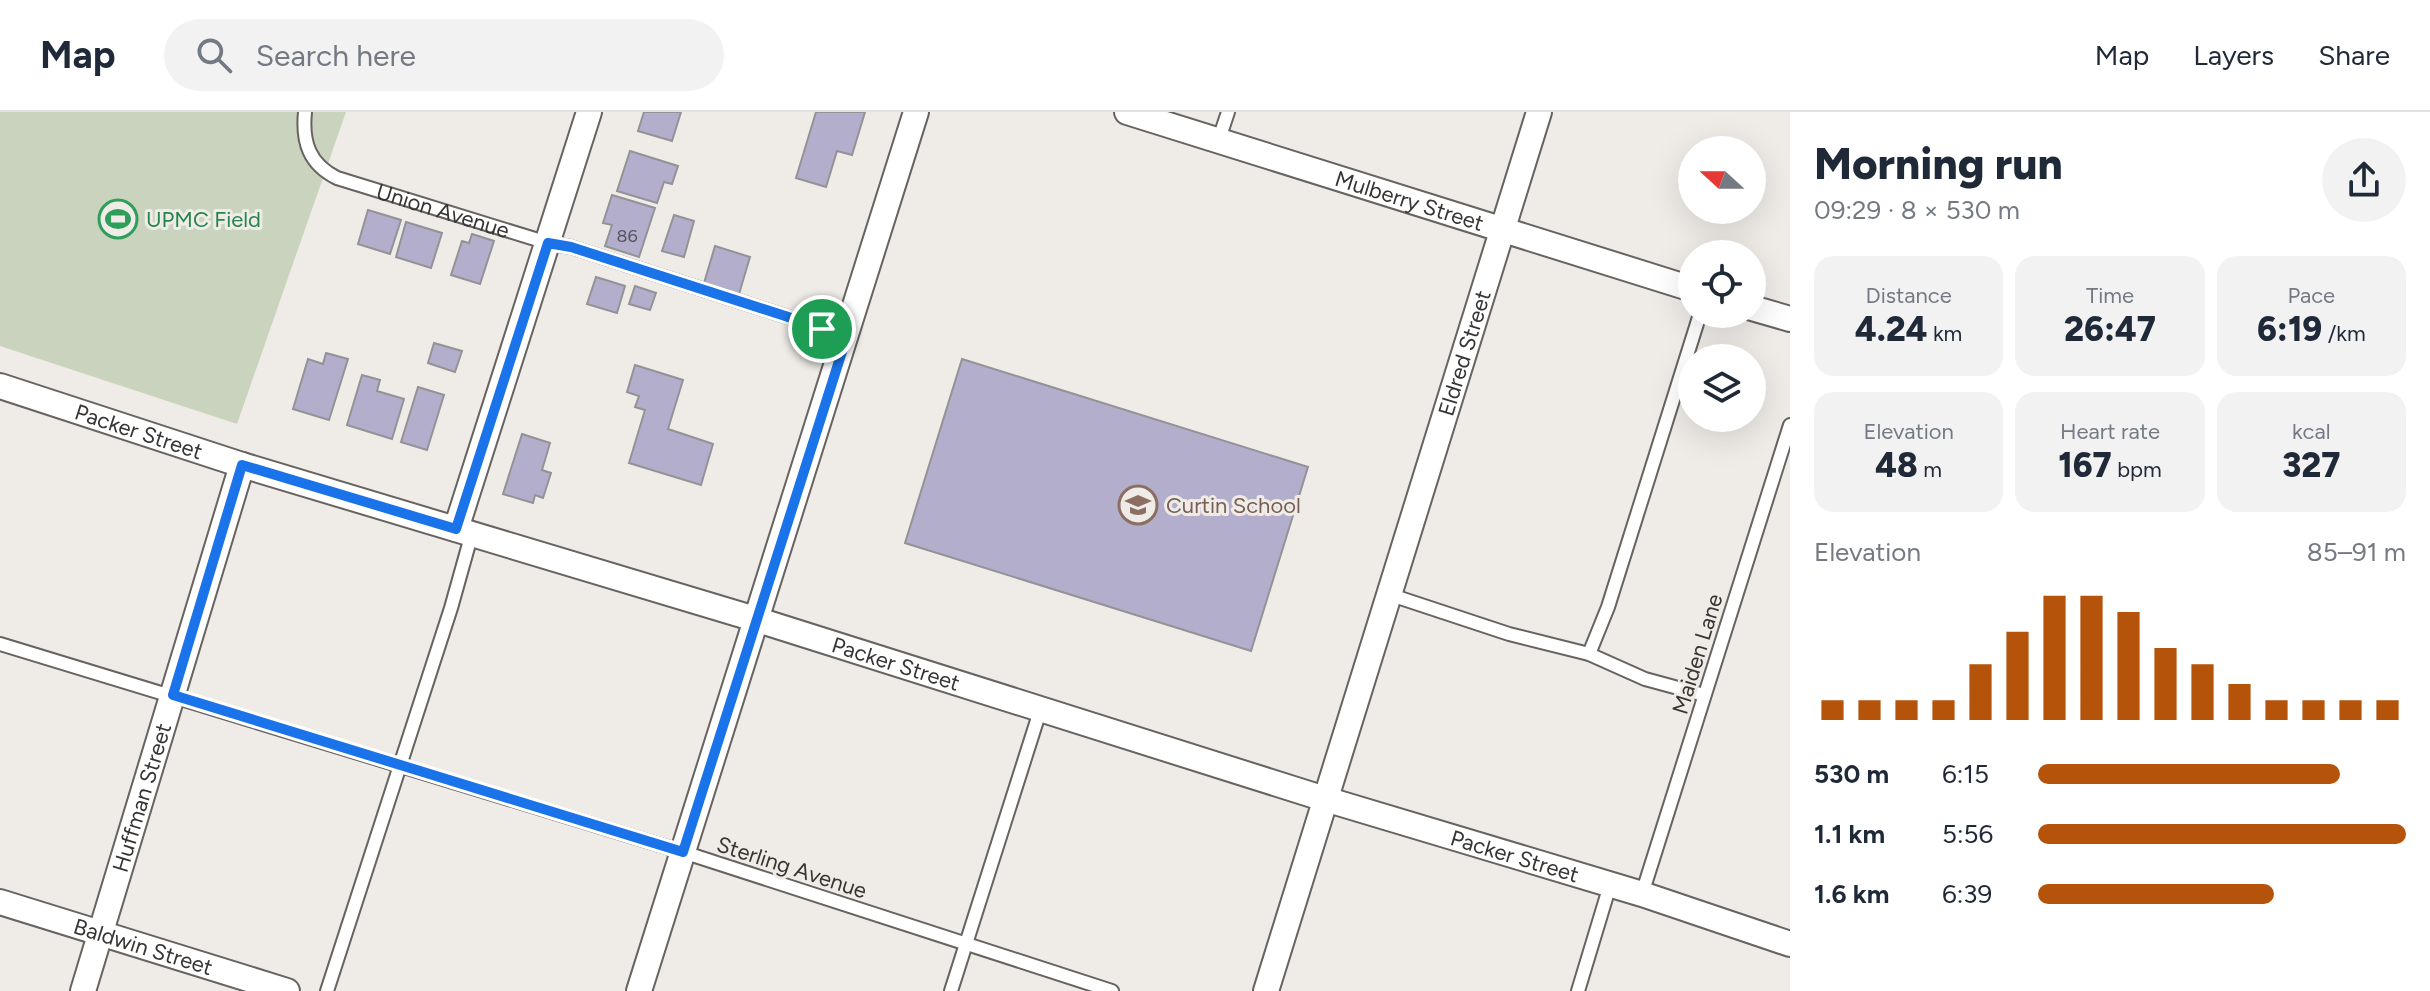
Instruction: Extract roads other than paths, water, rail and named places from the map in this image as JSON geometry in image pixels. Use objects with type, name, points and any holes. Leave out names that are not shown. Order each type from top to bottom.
[{"type":"street","points":[[464,531],[589,112]]},
{"type":"street","points":[[639,991],[916,112]]},
{"type":"street","name":"Mulberry Street","points":[[1127,112],[1678,284]]},
{"type":"street","name":"Eldred Street","points":[[1266,991],[1539,112]]},
{"type":"street","points":[[1766,310],[1788,314]]},
{"type":"street","name":"Packer Street","points":[[1,389],[755,619],[1325,799],[1642,894],[1790,944]]},
{"type":"street","name":"Huffman Street","points":[[83,991],[242,465]]},
{"type":"street","name":"Baldwin Street","points":[[0,902],[287,991]]},
{"type":"lane","name":"Union Avenue","points":[[305,112],[303,131],[308,151],[317,164],[337,178],[548,243],[571,247],[847,336]]},
{"type":"lane","points":[[1219,139],[1228,112]]},
{"type":"lane","points":[[1589,654],[1608,607],[1696,328]]},
{"type":"lane","name":"Maiden Lane","points":[[1642,894],[1790,425]]},
{"type":"lane","points":[[327,991],[451,608],[464,531]]},
{"type":"lane","points":[[1388,594],[1509,634],[1589,654],[1637,676],[1704,695]]},
{"type":"lane","name":"Sterling Avenue","points":[[0,644],[683,852],[1112,991]]},
{"type":"lane","points":[[951,991],[1040,711]]},
{"type":"lane","points":[[1578,991],[1610,885]]},
{"type":"place","name":"UPMC Field","points":[[118,219]]},
{"type":"place","name":"Curtin School","points":[[1138,505]]}]
